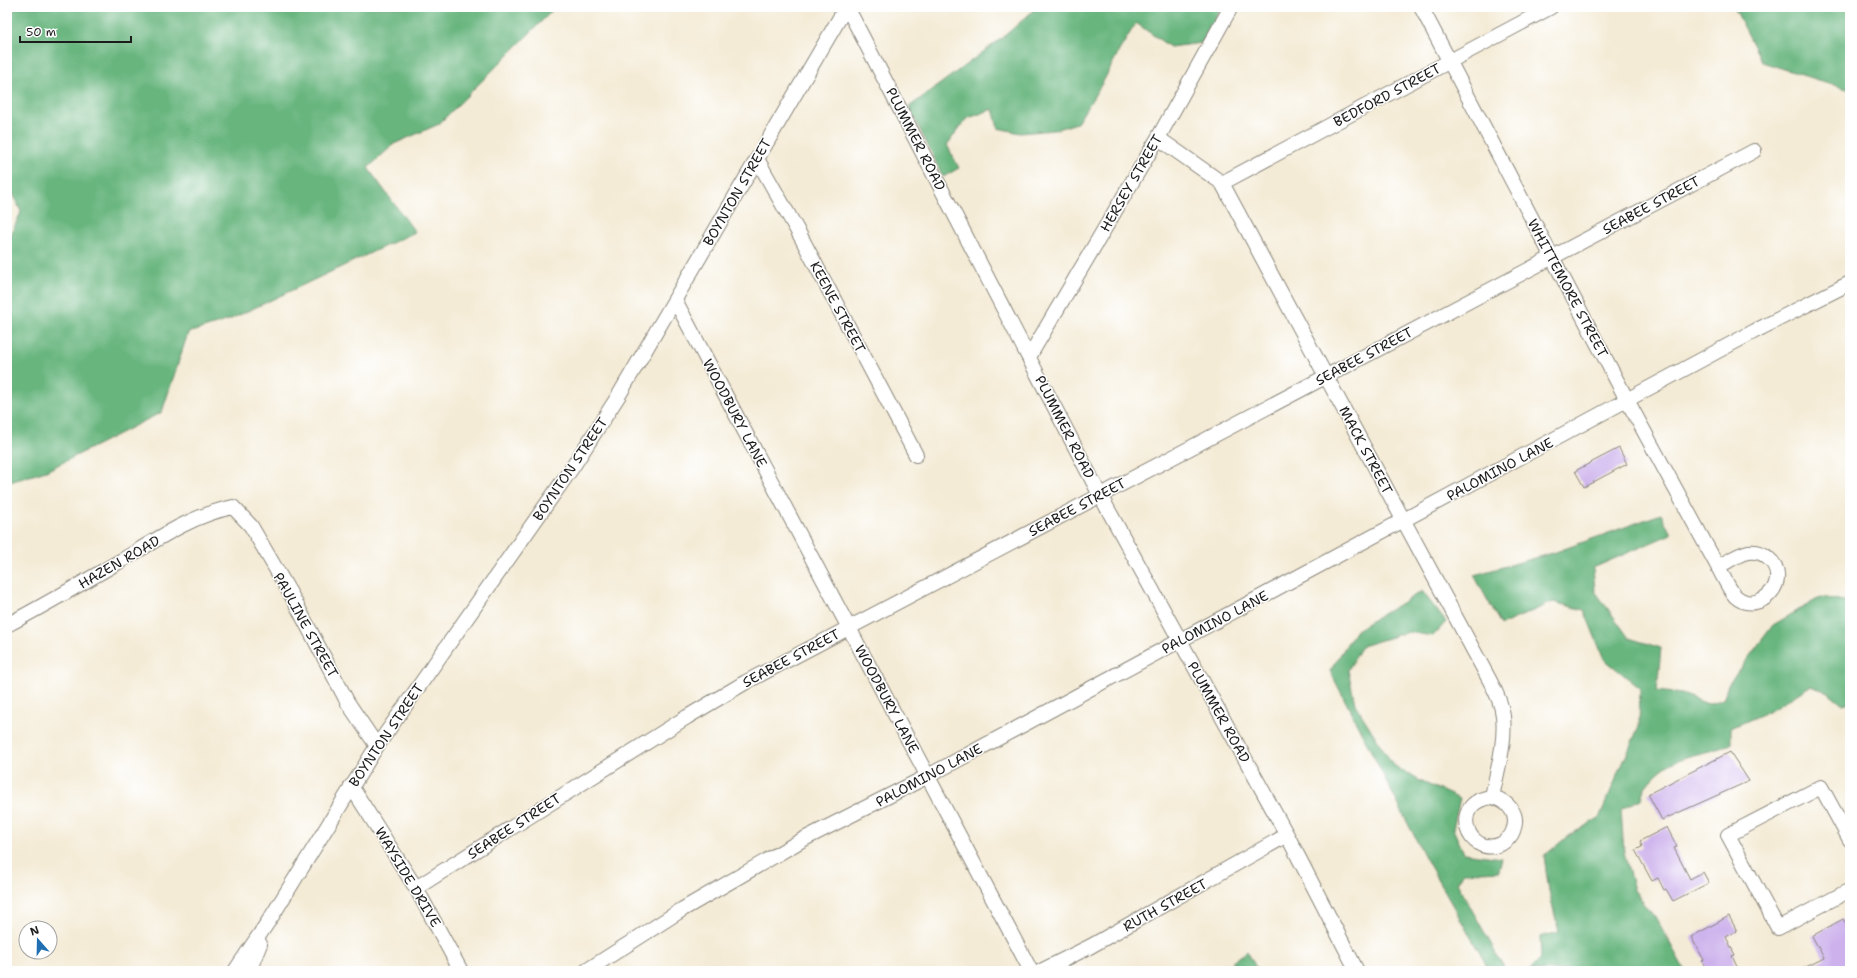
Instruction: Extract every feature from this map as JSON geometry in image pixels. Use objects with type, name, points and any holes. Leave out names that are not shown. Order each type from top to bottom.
[{"type":"street","name":"BOYNTON STREET","points":[[234,971],[272,916],[377,746],[581,455],[643,356],[846,7]]},
{"type":"street","name":"PLUMMER ROAD","points":[[846,7],[1100,495],[1287,835],[1357,971]]},
{"type":"street","name":"HERSEY STREET","points":[[1029,357],[1158,138],[1230,7]]},
{"type":"street","name":"WHITTEMORE STREET","points":[[1422,7],[1627,400],[1718,567]]},
{"type":"street","name":"BEDFORD STREET","points":[[1222,183],[1551,7]]},
{"type":"street","name":"MACK STREET","points":[[1158,138],[1222,183],[1404,520],[1498,698],[1503,715],[1504,731],[1492,797]]},
{"type":"street","name":"SEABEE STREET","points":[[416,888],[686,716],[746,682],[1754,152]]},
{"type":"street","name":"KEENE STREET","points":[[757,159],[801,237],[916,455]]},
{"type":"street","name":"PALOMINO LANE","points":[[586,971],[683,909],[802,840],[928,776],[1755,331],[1850,283]]},
{"type":"street","name":"WOODBURY LANE","points":[[675,300],[1032,971]]},
{"type":"street","name":"PAULINE STREET","points":[[233,507],[251,526],[294,600],[348,703],[377,746]]},
{"type":"street","name":"HAZEN ROAD","points":[[7,625],[50,602],[188,521],[217,510],[233,507]]},
{"type":"street","name":"WAYSIDE DRIVE","points":[[351,786],[416,888],[460,971]]},
{"type":"street","points":[[1850,840],[1821,787],[1728,835],[1778,928],[1850,890]]},
{"type":"street","name":"RUTH STREET","points":[[1041,971],[1091,946],[1287,835]]},
{"type":"street","name":"BOYNTON STREET","points":[[249,971],[272,916]]},
{"type":"green space","points":[[19,7],[556,7],[439,124],[394,144],[368,168],[415,232],[229,320],[188,333],[162,412],[46,471],[7,483],[7,243],[21,212],[7,180],[7,14]]},
{"type":"green space","points":[[1034,7],[1222,7],[1202,43],[1170,47],[1136,23],[1103,82],[1077,123],[1054,130],[1020,133],[998,128],[993,109],[966,119],[947,145],[959,168],[943,177],[909,107],[1002,38],[1034,10]]},
{"type":"green space","points":[[1734,7],[1850,7],[1850,90],[1762,62]]},
{"type":"green space","points":[[1661,514],[1671,534],[1593,568],[1595,591],[1629,638],[1661,648],[1657,691],[1682,694],[1708,704],[1723,699],[1728,685],[1773,625],[1821,597],[1850,602],[1850,702],[1843,704],[1828,692],[1810,686],[1770,711],[1731,728],[1731,744],[1680,759],[1671,764],[1648,783],[1641,799],[1621,809],[1624,853],[1634,890],[1659,923],[1685,971],[1529,971],[1541,958],[1540,937],[1559,932],[1549,891],[1544,856],[1568,836],[1599,818],[1639,726],[1640,688],[1604,659],[1584,610],[1553,602],[1501,625],[1474,575],[1553,553]]},
{"type":"green space","points":[[1422,591],[1446,622],[1433,636],[1408,632],[1362,646],[1348,670],[1355,704],[1393,765],[1420,781],[1460,799],[1453,829],[1464,853],[1502,858],[1499,871],[1463,873],[1457,883],[1506,971],[1490,971],[1426,859],[1330,671],[1356,630]]},
{"type":"green space","points":[[1247,951],[1258,971],[1222,971],[1223,969]]},
{"type":"building","points":[[1619,448],[1627,464],[1584,487],[1575,471]]},
{"type":"building","points":[[1730,752],[1749,781],[1662,820],[1648,794]]},
{"type":"building","points":[[1667,827],[1677,847],[1674,848],[1690,879],[1703,872],[1709,883],[1673,901],[1666,889],[1664,890],[1658,878],[1652,881],[1635,850],[1642,847],[1640,841]]},
{"type":"building","points":[[1729,916],[1737,931],[1726,937],[1735,955],[1732,956],[1739,971],[1707,971],[1702,961],[1704,960],[1691,937]]},
{"type":"building","points":[[1843,919],[1850,931],[1850,971],[1798,971],[1824,958],[1812,936]]}]
